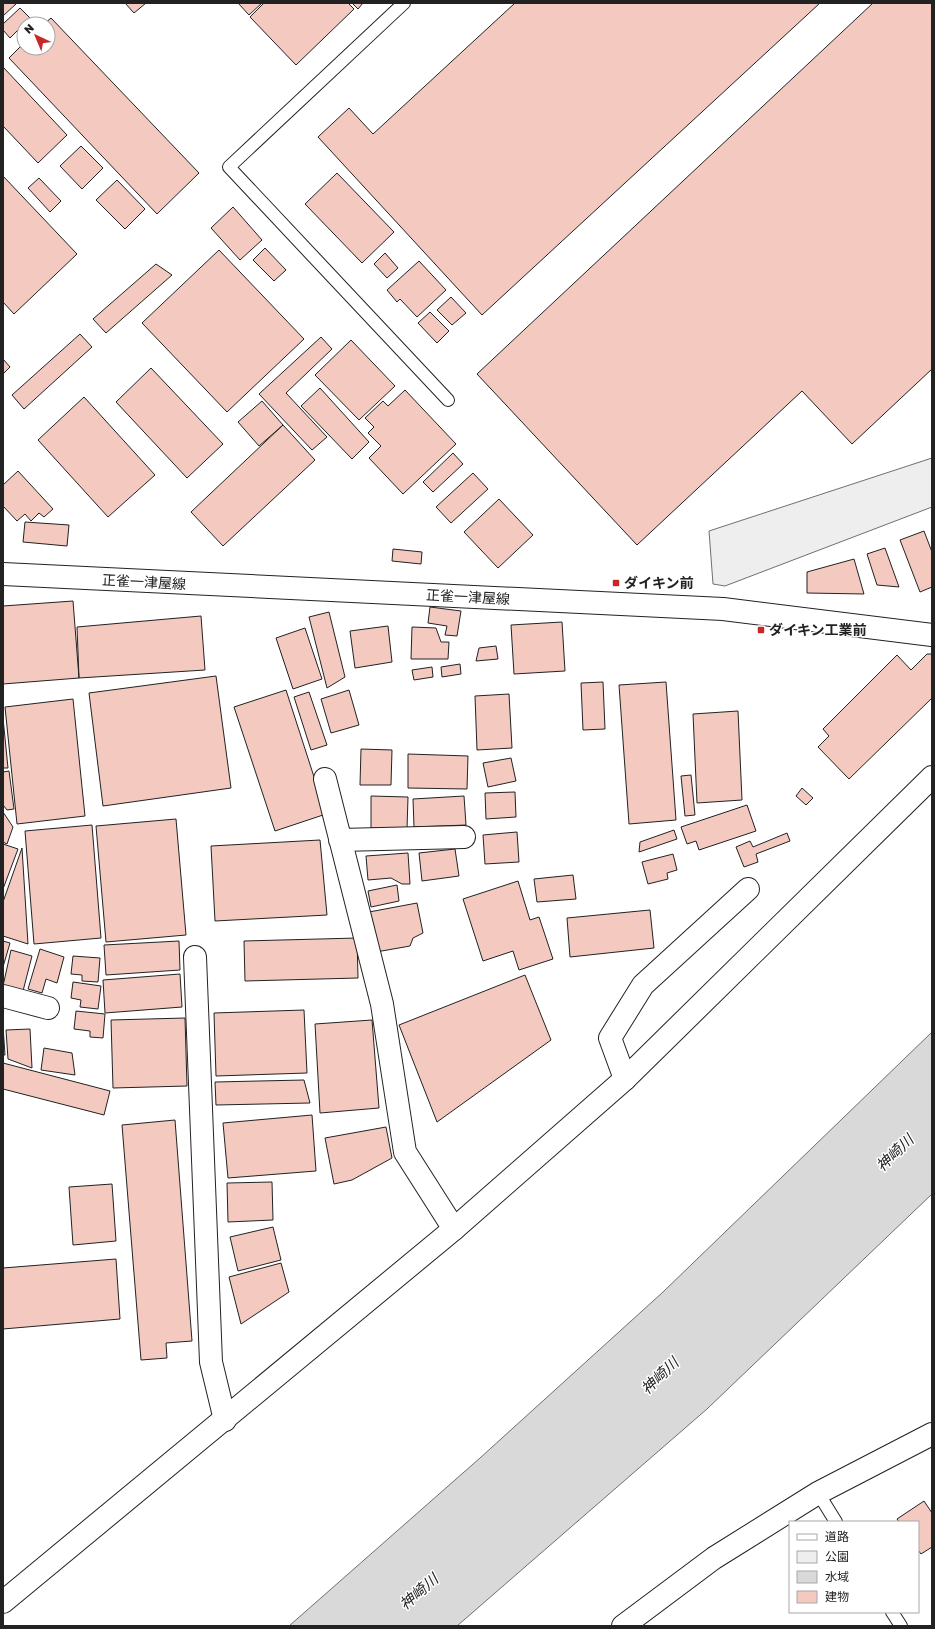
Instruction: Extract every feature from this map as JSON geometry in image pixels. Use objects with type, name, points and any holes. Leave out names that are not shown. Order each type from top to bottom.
[{"type":"street","name":"正雀一津屋線","points":[[3,574],[723,610],[932,634]]},
{"type":"street","points":[[3,1602],[225,1420],[454,1229],[625,1079],[932,777]]},
{"type":"street","points":[[325,779],[382,1004],[405,1152],[454,1229]]},
{"type":"street","points":[[340,840],[464,837]]},
{"type":"street","points":[[625,1079],[610,1038],[643,985],[748,889]]},
{"type":"street","points":[[195,957],[211,1362],[225,1420]]},
{"type":"street","points":[[3,996],[48,1008]]},
{"type":"street","points":[[623,1626],[714,1558],[818,1493],[932,1434]]},
{"type":"lane","points":[[404,3],[230,167],[448,400]]},
{"type":"lane","points":[[818,1493],[835,1521]]},
{"type":"lane","points":[[893,1613],[901,1626]]},
{"type":"green space","points":[[932,458],[932,507],[725,586],[713,584],[709,531]]},
{"type":"water","name":"神崎川","points":[[932,1032],[932,1194],[707,1409],[457,1626],[289,1626],[480,1458],[663,1292]]},
{"type":"building","points":[[3,3],[17,3],[3,16]]},
{"type":"building","points":[[125,3],[146,3],[134,13]]},
{"type":"building","points":[[238,3],[262,3],[249,15]]},
{"type":"building","points":[[264,3],[348,3],[354,9],[296,65],[250,17]]},
{"type":"building","points":[[352,3],[363,3],[358,9]]},
{"type":"building","points":[[515,3],[820,3],[482,315],[318,137],[349,108],[373,134]]},
{"type":"building","points":[[873,3],[932,3],[932,369],[852,444],[802,391],[637,545],[477,374]]},
{"type":"building","points":[[20,8],[28,16],[16,16],[16,32],[10,38],[3,30],[3,24]]},
{"type":"building","points":[[56,23],[199,173],[157,214],[9,58],[16,51],[16,56],[56,56]]},
{"type":"building","points":[[3,67],[67,135],[38,163],[3,126]]},
{"type":"building","points":[[81,146],[103,168],[82,189],[60,166]]},
{"type":"building","points":[[337,173],[394,232],[362,263],[305,204]]},
{"type":"building","points":[[3,176],[77,254],[14,314],[3,302]]},
{"type":"building","points":[[39,178],[61,201],[50,212],[28,188]]},
{"type":"building","points":[[117,180],[145,209],[125,229],[96,200]]},
{"type":"building","points":[[233,207],[262,240],[240,260],[211,228]]},
{"type":"building","points":[[265,248],[286,270],[274,281],[253,260]]},
{"type":"building","points":[[219,250],[304,339],[227,412],[142,323]]},
{"type":"building","points":[[385,253],[398,268],[387,278],[374,264]]},
{"type":"building","points":[[419,261],[446,290],[417,317],[400,299],[397,302],[387,290]]},
{"type":"building","points":[[156,264],[172,275],[106,333],[93,319]]},
{"type":"building","points":[[451,297],[466,313],[452,325],[437,310]]},
{"type":"building","points":[[430,312],[449,331],[437,343],[418,323]]},
{"type":"building","points":[[80,334],[92,347],[24,409],[12,395]]},
{"type":"building","points":[[321,337],[332,349],[286,393],[327,437],[312,450],[259,394]]},
{"type":"building","points":[[351,340],[395,386],[359,420],[315,375]]},
{"type":"building","points":[[3,359],[10,367],[3,374]]},
{"type":"building","points":[[151,368],[223,444],[187,478],[116,402]]},
{"type":"building","points":[[320,388],[369,442],[352,459],[301,406]]},
{"type":"building","points":[[405,390],[456,444],[403,494],[369,458],[381,446],[368,433],[374,427],[365,418],[383,401],[388,406]]},
{"type":"building","points":[[84,397],[155,475],[108,517],[38,440]]},
{"type":"building","points":[[262,401],[283,425],[259,446],[238,422]]},
{"type":"building","points":[[283,425],[315,460],[223,546],[191,512]]},
{"type":"building","points":[[453,453],[463,464],[433,492],[423,482]]},
{"type":"building","points":[[18,471],[53,509],[44,517],[39,513],[31,521],[25,514],[17,521],[3,506],[3,485]]},
{"type":"building","points":[[473,473],[488,489],[451,523],[436,507]]},
{"type":"building","points":[[499,499],[533,535],[498,568],[464,532]]},
{"type":"building","points":[[25,522],[69,525],[67,546],[23,542]]},
{"type":"building","points":[[924,531],[932,552],[932,587],[920,592],[900,540]]},
{"type":"building","points":[[885,548],[899,587],[877,585],[867,554]]},
{"type":"building","points":[[393,549],[422,552],[421,564],[392,561]]},
{"type":"building","points":[[854,559],[864,594],[807,593],[807,572]]},
{"type":"building","points":[[73,601],[79,678],[3,684],[3,606]]},
{"type":"building","points":[[430,607],[461,611],[457,636],[445,635],[447,626],[428,623]]},
{"type":"building","points":[[329,612],[345,677],[327,688],[309,617]]},
{"type":"building","points":[[201,616],[205,670],[79,678],[77,627]]},
{"type":"building","points":[[562,622],[565,671],[514,674],[511,625]]},
{"type":"building","points":[[388,626],[392,662],[355,668],[350,631]]},
{"type":"building","points":[[412,627],[436,628],[441,642],[449,642],[448,659],[411,659]]},
{"type":"building","points":[[305,628],[322,679],[293,689],[276,638]]},
{"type":"building","points":[[496,646],[498,659],[476,661],[479,648]]},
{"type":"building","points":[[927,654],[932,654],[932,698],[849,779],[818,747],[829,736],[823,729],[897,655],[911,670]]},
{"type":"building","points":[[460,664],[461,674],[442,677],[441,667]]},
{"type":"building","points":[[432,667],[433,677],[414,680],[412,670]]},
{"type":"building","points":[[216,676],[231,788],[103,806],[89,693]]},
{"type":"building","points":[[603,682],[605,729],[583,730],[581,683]]},
{"type":"building","points":[[666,682],[676,820],[629,824],[619,685]]},
{"type":"building","points":[[286,690],[326,814],[275,831],[234,707]]},
{"type":"building","points":[[349,690],[359,725],[331,733],[321,699]]},
{"type":"building","points":[[309,692],[327,745],[311,750],[294,697]]},
{"type":"building","points":[[509,694],[512,748],[477,750],[475,696]]},
{"type":"building","points":[[73,699],[85,816],[17,824],[5,707]]},
{"type":"building","points":[[738,711],[742,800],[697,803],[693,714]]},
{"type":"building","points":[[3,718],[8,768],[3,768]]},
{"type":"building","points":[[361,749],[392,750],[391,785],[360,785]]},
{"type":"building","points":[[408,754],[468,756],[467,789],[408,788]]},
{"type":"building","points":[[511,758],[516,781],[488,787],[483,763]]},
{"type":"building","points":[[9,771],[14,809],[7,810],[3,805],[3,772]]},
{"type":"building","points":[[691,775],[695,815],[685,816],[681,776]]},
{"type":"building","points":[[802,788],[813,798],[806,805],[796,796]]},
{"type":"building","points":[[515,792],[516,817],[486,819],[485,793]]},
{"type":"building","points":[[371,796],[408,797],[407,829],[371,828]]},
{"type":"building","points":[[464,796],[466,825],[414,827],[413,799]]},
{"type":"building","points":[[747,805],[756,831],[699,850],[696,841],[687,844],[681,827]]},
{"type":"building","points":[[3,812],[13,827],[7,844],[3,842]]},
{"type":"building","points":[[176,819],[186,935],[106,942],[96,826]]},
{"type":"building","points":[[92,825],[101,938],[34,944],[25,831]]},
{"type":"building","points":[[674,830],[677,839],[639,852],[640,842]]},
{"type":"building","points":[[517,832],[519,862],[485,864],[483,835]]},
{"type":"building","points":[[787,833],[790,841],[756,854],[758,862],[744,867],[736,847],[750,841],[753,847]]},
{"type":"building","points":[[320,840],[327,915],[215,921],[211,846]]},
{"type":"building","points":[[3,844],[18,849],[3,889]]},
{"type":"building","points":[[22,848],[28,944],[3,936],[3,902]]},
{"type":"building","points":[[455,849],[459,876],[422,881],[419,853]]},
{"type":"building","points":[[408,853],[410,884],[402,884],[391,878],[368,880],[366,856]]},
{"type":"building","points":[[673,854],[677,870],[667,873],[668,879],[648,884],[642,862]]},
{"type":"building","points":[[573,875],[576,899],[537,902],[534,879]]},
{"type":"building","points":[[518,881],[530,920],[539,917],[553,959],[519,970],[513,951],[483,961],[463,899]]},
{"type":"building","points":[[397,885],[399,901],[371,907],[368,891]]},
{"type":"building","points":[[417,903],[423,933],[413,938],[410,946],[376,952],[369,912]]},
{"type":"building","points":[[650,910],[654,948],[570,957],[567,918]]},
{"type":"building","points":[[357,938],[358,978],[245,981],[244,941]]},
{"type":"building","points":[[3,941],[10,943],[3,967]]},
{"type":"building","points":[[179,941],[180,970],[106,975],[104,945]]},
{"type":"building","points":[[40,949],[64,957],[57,983],[46,979],[42,993],[28,989]]},
{"type":"building","points":[[11,950],[32,956],[23,991],[3,986]]},
{"type":"building","points":[[73,956],[100,958],[98,982],[82,981],[82,975],[71,974]]},
{"type":"building","points":[[180,974],[182,1007],[105,1013],[103,980]]},
{"type":"building","points":[[525,975],[551,1040],[437,1122],[399,1025]]},
{"type":"building","points":[[73,982],[101,986],[98,1009],[80,1007],[81,1000],[71,998]]},
{"type":"building","points":[[304,1010],[307,1073],[216,1076],[214,1013]]},
{"type":"building","points":[[76,1011],[105,1014],[103,1038],[90,1037],[90,1031],[74,1029]]},
{"type":"building","points":[[185,1018],[187,1086],[113,1088],[111,1020]]},
{"type":"building","points":[[372,1020],[379,1108],[320,1113],[315,1024]]},
{"type":"building","points":[[3,1026],[5,1055],[3,1055]]},
{"type":"building","points":[[30,1029],[32,1068],[8,1059],[6,1030]]},
{"type":"building","points":[[44,1048],[72,1053],[75,1075],[41,1070]]},
{"type":"building","points":[[3,1063],[110,1091],[104,1115],[3,1089]]},
{"type":"building","points":[[304,1080],[310,1103],[216,1105],[215,1082]]},
{"type":"building","points":[[312,1115],[316,1171],[228,1178],[223,1123]]},
{"type":"building","points":[[175,1120],[192,1341],[166,1343],[167,1358],[141,1360],[122,1125]]},
{"type":"building","points":[[386,1127],[392,1158],[352,1180],[334,1184],[325,1138]]},
{"type":"building","points":[[272,1182],[273,1220],[228,1222],[227,1183]]},
{"type":"building","points":[[112,1184],[116,1241],[73,1245],[69,1187]]},
{"type":"building","points":[[273,1227],[281,1260],[238,1271],[230,1237]]},
{"type":"building","points":[[116,1259],[120,1319],[3,1329],[3,1268]]},
{"type":"building","points":[[281,1263],[289,1292],[241,1324],[229,1277]]},
{"type":"building","points":[[924,1501],[932,1513],[932,1547],[921,1554],[919,1551],[919,1521],[898,1521],[897,1519]]},
{"type":"place","name":"ダイキン前","points":[[616,583]]},
{"type":"place","name":"ダイキン工業前","points":[[761,630]]}]
